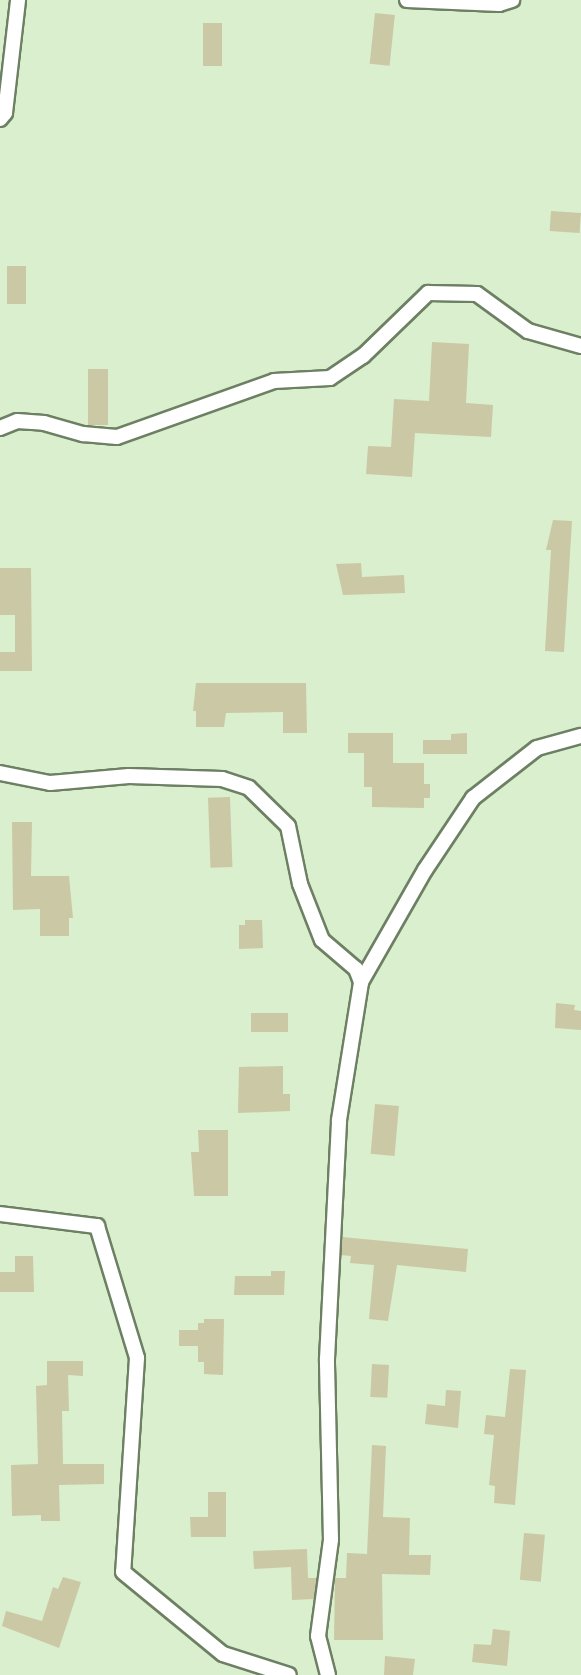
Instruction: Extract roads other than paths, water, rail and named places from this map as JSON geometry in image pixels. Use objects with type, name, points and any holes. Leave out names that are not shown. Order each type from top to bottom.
[{"type":"street","points":[[0,119],[5,113],[18,0]]},
{"type":"street","points":[[407,0],[499,4],[512,0]]},
{"type":"street","points":[[0,428],[17,421],[44,423],[83,434],[117,437],[274,381],[330,378],[363,356],[428,293],[477,294],[528,331],[581,346]]},
{"type":"street","points":[[328,1675],[318,1636],[331,1540],[327,1359],[339,1120],[361,982],[425,870],[473,798],[537,748],[581,736]]},
{"type":"street","points":[[0,773],[50,783],[129,776],[222,779],[249,788],[288,826],[300,884],[322,940],[356,969],[361,982]]},
{"type":"street","points":[[0,1215],[97,1226],[137,1358],[123,1572],[223,1653],[289,1675]]}]
